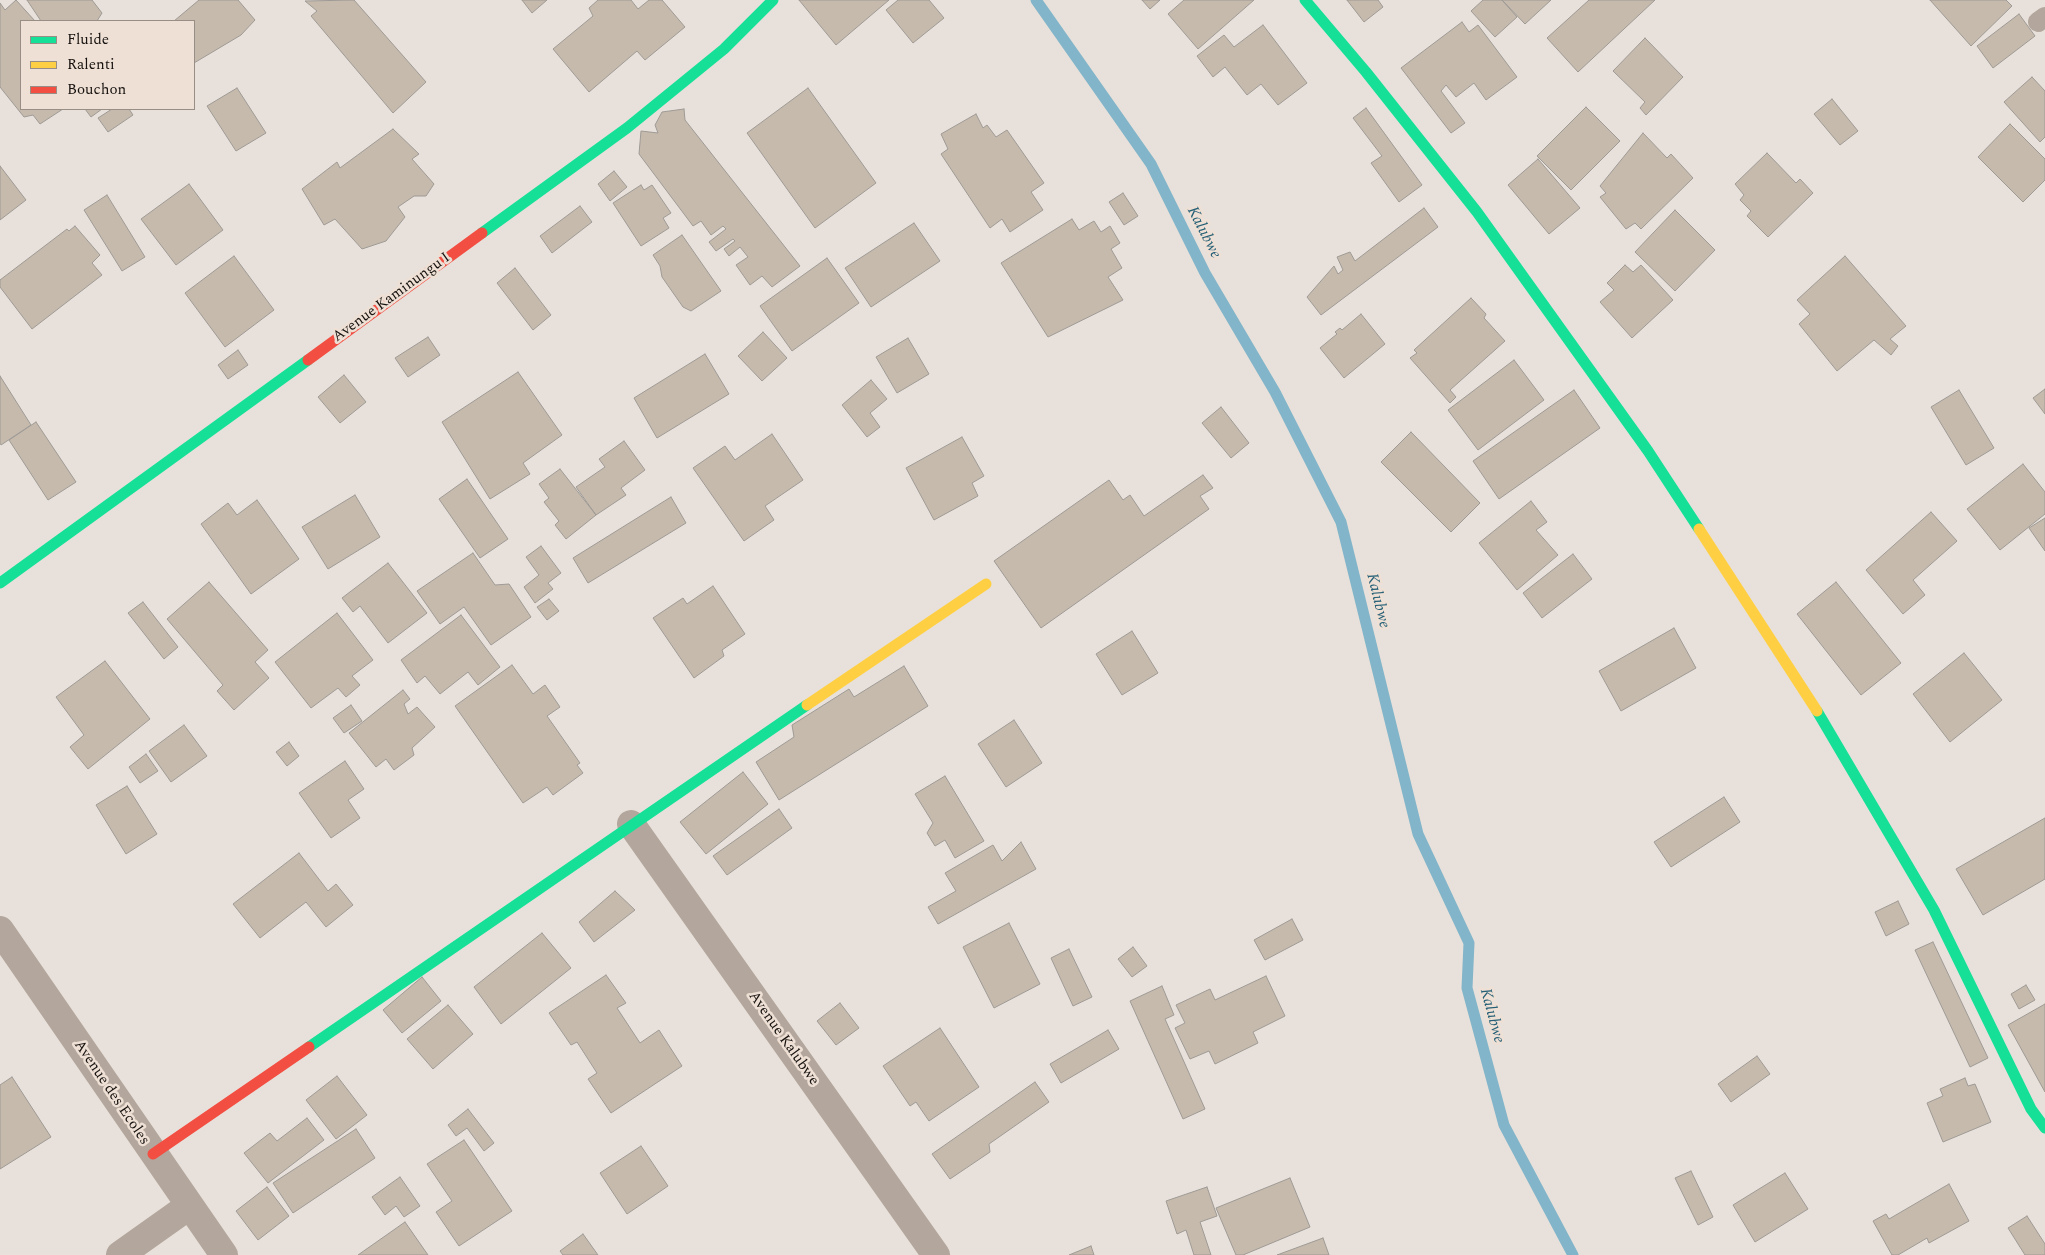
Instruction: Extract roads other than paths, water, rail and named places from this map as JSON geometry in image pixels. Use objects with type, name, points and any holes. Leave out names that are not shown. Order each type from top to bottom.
[{"type":"street","name":"Avenue Kaminungu I","points":[[0,583],[627,128],[724,49],[774,0]]},
{"type":"street","points":[[1305,0],[1366,72],[1477,212],[1648,451],[1808,695],[1934,910],[2032,1109],[2045,1128]]},
{"type":"street","points":[[153,1154],[631,824],[986,584]]},
{"type":"street","name":"Avenue Kalubwe","points":[[631,824],[936,1255]]},
{"type":"street","name":"Avenue des Ecoles","points":[[0,930],[224,1255]]},
{"type":"street","points":[[120,1255],[189,1206]]},
{"type":"waterway","name":"Kalubwe","points":[[1036,0],[1151,164],[1205,273],[1275,392],[1341,522],[1418,834],[1469,943],[1467,988],[1504,1125],[1573,1255]]}]
